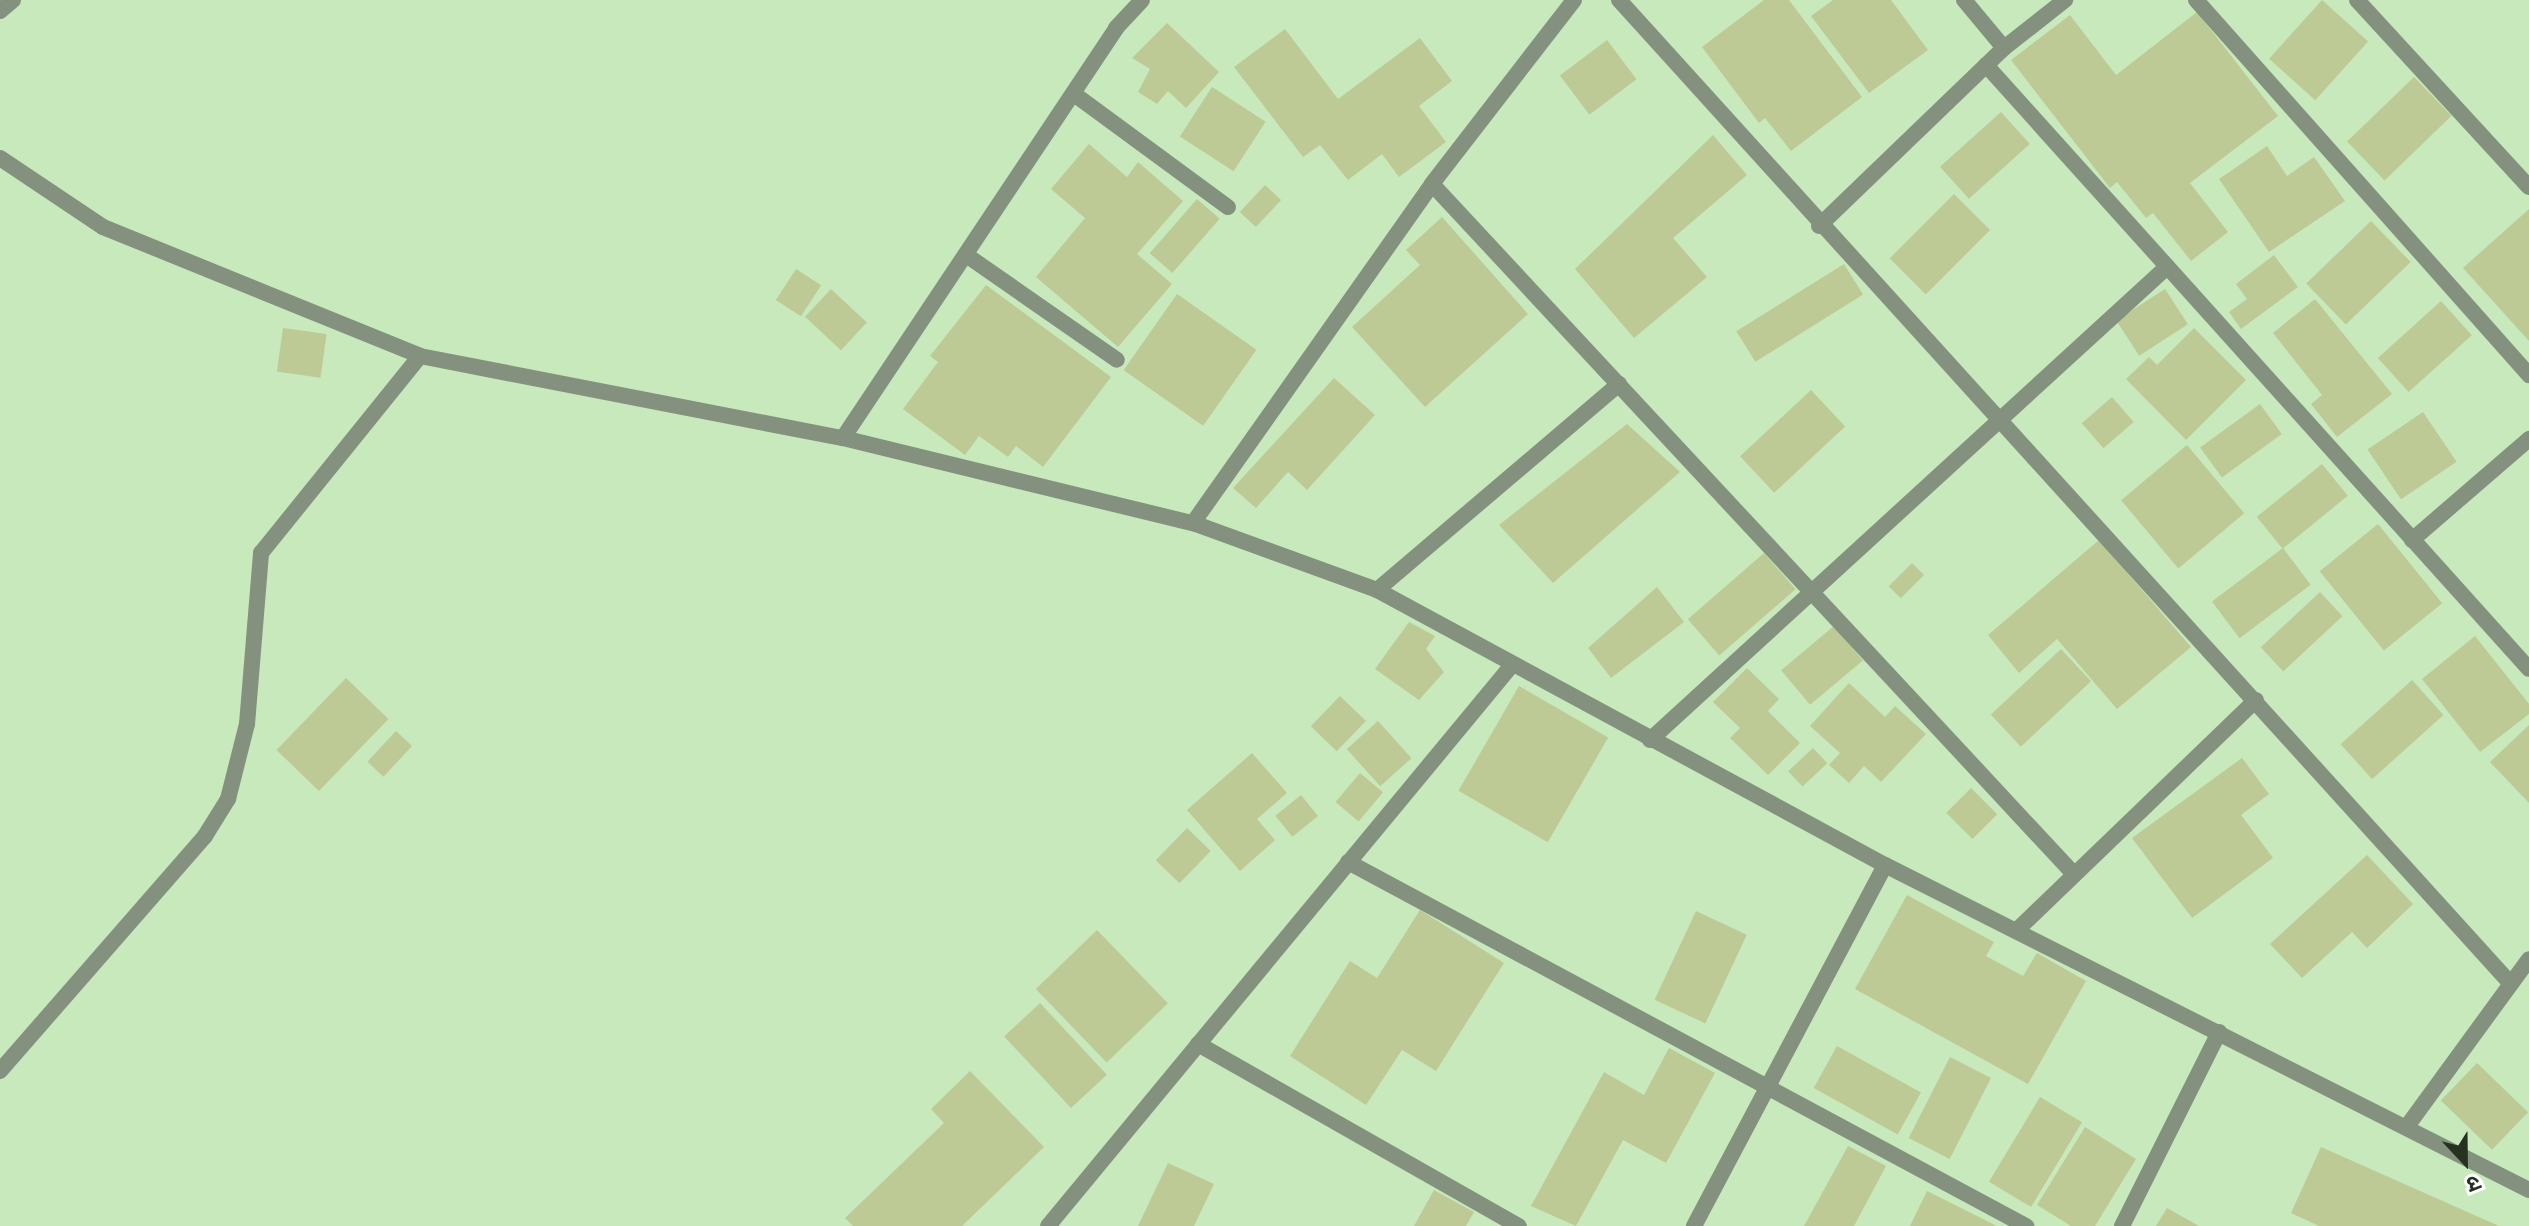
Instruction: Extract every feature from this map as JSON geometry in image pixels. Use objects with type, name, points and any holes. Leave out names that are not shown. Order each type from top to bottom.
[{"type":"street","points":[[0,11],[13,0]]},
{"type":"street","points":[[843,438],[969,257],[1074,94],[1142,0]]},
{"type":"street","points":[[1193,523],[1432,184],[1574,0]]},
{"type":"street","points":[[1619,0],[1819,226],[2002,419],[2511,984]]},
{"type":"street","points":[[1964,0],[2004,48]]},
{"type":"street","points":[[1819,226],[2004,48],[2065,0]]},
{"type":"street","points":[[2196,0],[2529,375]]},
{"type":"street","points":[[2357,0],[2529,187]]},
{"type":"street","points":[[1986,65],[2529,669]]},
{"type":"street","points":[[1074,94],[1228,207]]},
{"type":"street","points":[[0,158],[103,227],[420,356],[843,438],[1193,523],[1377,590],[1885,865],[2408,1125],[2529,1190]]},
{"type":"street","points":[[1432,184],[2072,872]]},
{"type":"street","points":[[969,257],[1117,360]]},
{"type":"street","points":[[1650,740],[2167,267]]},
{"type":"street","points":[[0,1071],[205,836],[228,799],[247,724],[261,553],[420,356]]},
{"type":"street","points":[[1377,590],[1619,384]]},
{"type":"street","points":[[2412,540],[2529,439]]},
{"type":"street","points":[[1048,1226],[1512,665]]},
{"type":"street","points":[[2016,931],[2072,872],[2256,700]]},
{"type":"street","points":[[1348,862],[1768,1092],[2026,1226]]},
{"type":"street","points":[[1694,1226],[1768,1092],[1885,865]]},
{"type":"street","points":[[2408,1125],[2529,959]]},
{"type":"street","points":[[2122,1226],[2219,1032]]},
{"type":"street","points":[[1198,1044],[1519,1226]]},
{"type":"building","points":[[1764,0],[1789,0],[1862,97],[1791,151],[1765,118],[1759,123],[1702,47]]},
{"type":"building","points":[[1833,0],[1891,0],[1928,50],[1869,93],[1811,16]]},
{"type":"building","points":[[2322,0],[2368,41],[2315,100],[2269,59]]},
{"type":"building","points":[[2197,12],[2278,116],[2190,183],[2228,232],[2191,261],[2153,213],[2146,218],[2117,182],[2110,188],[2011,60],[2070,15],[2116,75]]},
{"type":"building","points":[[1167,23],[1219,72],[1186,108],[1168,91],[1157,104],[1138,92],[1150,69],[1132,58]]},
{"type":"building","points":[[1285,29],[1338,99],[1420,38],[1452,81],[1419,106],[1446,142],[1399,177],[1382,154],[1348,180],[1320,145],[1303,157],[1234,67]]},
{"type":"building","points":[[1607,40],[1636,79],[1589,115],[1560,76]]},
{"type":"building","points":[[2414,77],[2452,116],[2385,180],[2347,142]]},
{"type":"building","points":[[1212,87],[1266,122],[1234,171],[1180,136]]},
{"type":"building","points":[[2001,112],[2030,144],[1969,199],[1940,167]]},
{"type":"building","points":[[1713,135],[1747,175],[1673,238],[1707,277],[1634,338],[1575,269]]},
{"type":"building","points":[[1089,144],[1127,177],[1138,162],[1183,201],[1137,254],[1172,284],[1118,347],[1036,277],[1085,218],[1051,189]]},
{"type":"building","points":[[2267,146],[2287,176],[2314,157],[2345,201],[2269,252],[2219,179]]},
{"type":"building","points":[[1265,185],[1281,200],[1256,227],[1240,212]]},
{"type":"building","points":[[1954,194],[1990,230],[1926,294],[1890,258]]},
{"type":"building","points":[[1197,199],[1220,219],[1172,273],[1150,253]]},
{"type":"building","points":[[2529,209],[2529,341],[2463,268]]},
{"type":"building","points":[[1442,217],[1528,314],[1425,407],[1352,327],[1420,265],[1406,250]]},
{"type":"building","points":[[2371,221],[2411,262],[2346,325],[2306,284]]},
{"type":"building","points":[[2274,255],[2298,287],[2241,329],[2229,312],[2247,299],[2236,284]]},
{"type":"building","points":[[1844,264],[1863,295],[1755,362],[1736,331]]},
{"type":"building","points":[[796,269],[821,285],[801,316],[776,300]]},
{"type":"building","points":[[986,285],[1111,377],[1043,467],[1016,446],[1008,457],[979,436],[965,455],[903,409],[938,362],[930,356]]},
{"type":"building","points":[[831,289],[867,322],[841,350],[805,317]]},
{"type":"building","points":[[2165,289],[2188,324],[2139,356],[2116,321]]},
{"type":"building","points":[[1177,294],[1256,350],[1203,426],[1124,370]]},
{"type":"building","points":[[2315,299],[2392,394],[2337,437],[2311,404],[2322,395],[2273,333]]},
{"type":"building","points":[[2441,301],[2472,335],[2409,392],[2378,358]]},
{"type":"building","points":[[283,328],[327,334],[320,378],[277,372]]},
{"type":"building","points":[[2194,328],[2246,380],[2186,440],[2126,379],[2149,357],[2157,365]]},
{"type":"building","points":[[1334,378],[1375,415],[1307,490],[1288,472],[1256,508],[1233,488]]},
{"type":"building","points":[[1811,390],[1845,427],[1774,493],[1740,456]]},
{"type":"building","points":[[2112,397],[2134,422],[2103,448],[2082,423]]},
{"type":"building","points":[[2260,404],[2282,434],[2222,477],[2200,447]]},
{"type":"building","points":[[2423,412],[2457,462],[2401,499],[2367,449]]},
{"type":"building","points":[[1627,424],[1680,472],[1553,583],[1499,525]]},
{"type":"building","points":[[2187,445],[2244,513],[2178,568],[2121,500]]},
{"type":"building","points":[[2322,464],[2348,496],[2283,549],[2257,517]]},
{"type":"building","points":[[2378,524],[2442,603],[2384,650],[2320,571]]},
{"type":"building","points":[[2099,540],[2191,647],[2117,709],[2057,639],[2019,673],[1988,635]]},
{"type":"building","points":[[2283,548],[2311,585],[2240,638],[2212,602]]},
{"type":"building","points":[[1764,553],[1795,589],[1719,655],[1688,619]]},
{"type":"building","points":[[1912,563],[1924,575],[1901,598],[1889,586]]},
{"type":"building","points":[[1657,587],[1684,622],[1611,678],[1588,648]]},
{"type":"building","points":[[2320,592],[2343,616],[2283,671],[2261,647]]},
{"type":"building","points":[[1409,622],[1435,636],[1426,649],[1444,672],[1419,700],[1375,669]]},
{"type":"building","points":[[1834,626],[1863,660],[1810,705],[1781,670]]},
{"type":"building","points":[[2475,636],[2529,704],[2529,714],[2480,752],[2422,679]]},
{"type":"building","points":[[2061,649],[2091,681],[2021,747],[1991,714]]},
{"type":"building","points":[[1747,668],[1779,699],[1768,711],[1800,743],[1768,775],[1730,738],[1740,728],[1713,702]]},
{"type":"building","points":[[346,678],[388,719],[319,791],[277,750]]},
{"type":"building","points":[[2412,680],[2443,715],[2372,779],[2341,744]]},
{"type":"building","points":[[1849,683],[1885,717],[1895,706],[1926,734],[1881,782],[1864,766],[1849,783],[1829,765],[1840,753],[1810,726]]},
{"type":"building","points":[[1519,686],[1608,738],[1548,842],[1458,791]]},
{"type":"building","points":[[1340,696],[1366,721],[1337,751],[1311,726]]},
{"type":"building","points":[[1378,721],[1411,758],[1380,786],[1347,749]]},
{"type":"building","points":[[2529,725],[2529,803],[2490,762]]},
{"type":"building","points":[[396,731],[412,746],[383,777],[367,762]]},
{"type":"building","points":[[1813,748],[1827,763],[1802,787],[1788,771]]},
{"type":"building","points":[[1252,753],[1287,793],[1257,819],[1275,840],[1240,871],[1187,810]]},
{"type":"building","points":[[2242,758],[2269,794],[2241,815],[2273,858],[2192,918],[2132,838]]},
{"type":"building","points":[[1360,773],[1383,792],[1359,821],[1336,802]]},
{"type":"building","points":[[1971,788],[1997,814],[1972,839],[1946,813]]},
{"type":"building","points":[[1301,795],[1318,816],[1292,837],[1275,816]]},
{"type":"building","points":[[1187,828],[1211,851],[1179,883],[1156,860]]},
{"type":"building","points":[[2367,855],[2413,904],[2367,948],[2352,932],[2302,978],[2270,944]]},
{"type":"building","points":[[1907,895],[1994,942],[1986,956],[2023,976],[2037,953],[2086,981],[2028,1084],[1855,989]]},
{"type":"building","points":[[1420,910],[1504,963],[1436,1071],[1402,1050],[1366,1105],[1290,1056],[1350,961],[1377,978]]},
{"type":"building","points":[[1696,911],[1747,935],[1705,1023],[1655,1000]]},
{"type":"building","points":[[1097,930],[1168,1003],[1107,1062],[1036,989]]},
{"type":"building","points":[[1040,1003],[1107,1075],[1071,1108],[1004,1036]]},
{"type":"building","points":[[1837,1046],[1921,1093],[1898,1135],[1814,1088]]},
{"type":"building","points":[[1669,1048],[1715,1073],[1666,1163],[1623,1140],[1576,1226],[1531,1206],[1604,1072],[1644,1095]]},
{"type":"building","points":[[1950,1057],[1991,1078],[1950,1159],[1909,1138]]},
{"type":"building","points":[[2477,1063],[2528,1112],[2492,1150],[2441,1100]]},
{"type":"building","points":[[970,1071],[1044,1147],[962,1226],[853,1226],[845,1218],[944,1123],[931,1109]]},
{"type":"building","points":[[2040,1097],[2082,1122],[2031,1207],[1989,1182]]},
{"type":"building","points":[[2085,1127],[2136,1159],[2095,1226],[2071,1226],[2037,1205]]},
{"type":"building","points":[[1848,1146],[1886,1166],[1854,1226],[1804,1226]]},
{"type":"building","points":[[2321,1147],[2499,1226],[2319,1226],[2291,1213]]},
{"type":"building","points":[[1168,1163],[1214,1184],[1194,1226],[1138,1226]]},
{"type":"building","points":[[1434,1190],[1474,1212],[1466,1226],[1414,1226]]},
{"type":"building","points":[[1927,1191],[1997,1226],[1910,1226]]},
{"type":"building","points":[[2167,1208],[2199,1226],[2156,1226]]}]
